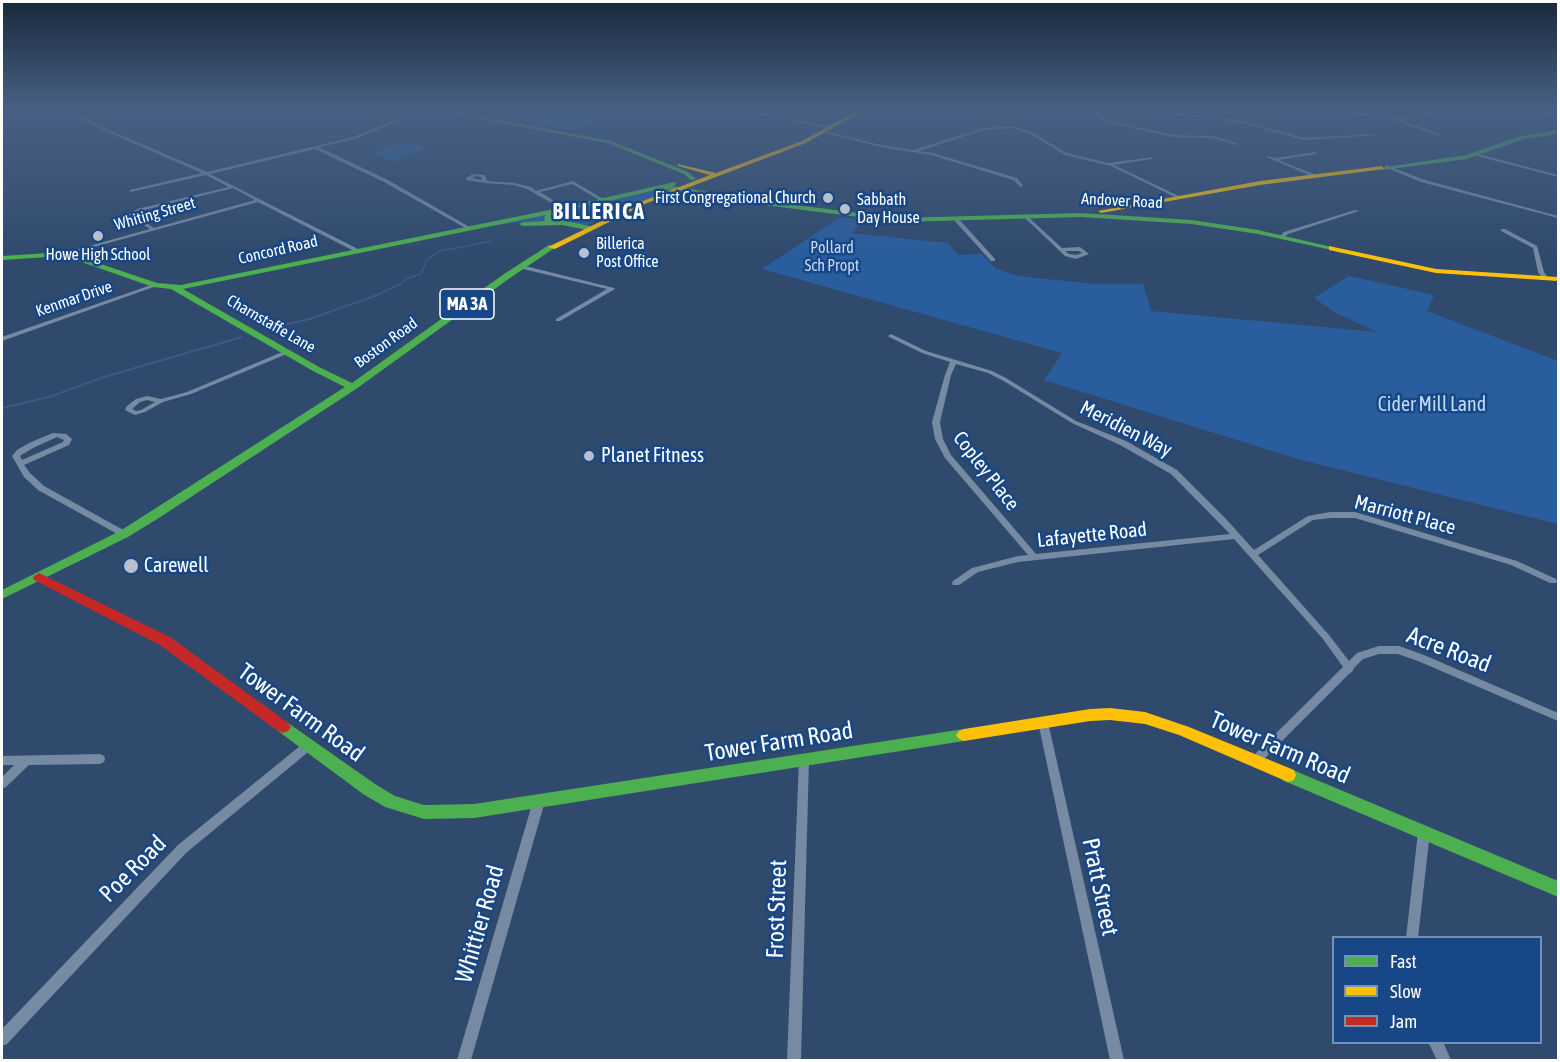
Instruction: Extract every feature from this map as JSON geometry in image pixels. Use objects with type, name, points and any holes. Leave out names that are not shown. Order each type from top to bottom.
[{"type":"main road","points":[[646,158],[686,173],[693,179]]},
{"type":"main road","name":"Boston Road","points":[[2,596],[124,534],[353,387],[521,267],[587,228],[661,191],[681,188],[764,158]]},
{"type":"main road","points":[[1095,216],[1103,211],[1177,196],[1457,158]]},
{"type":"main road","points":[[652,160],[716,174]]},
{"type":"main road","name":"Concord Road","points":[[2,258],[59,256],[88,260],[156,285],[174,287],[202,285],[356,250],[471,229],[603,200],[661,191],[693,179],[716,174]]},
{"type":"main road","name":"Andover Road","points":[[681,188],[764,203],[873,218],[911,220],[1095,216],[1208,224],[1281,237],[1436,271],[1552,279]]},
{"type":"main road","points":[[564,209],[547,217],[562,223],[587,228]]},
{"type":"main road","points":[[471,229],[562,223]]},
{"type":"main road","name":"Charnstaffe Lane","points":[[174,287],[353,387]]},
{"type":"main road","name":"Tower Farm Road","points":[[39,577],[55,588],[165,641],[369,789],[405,808],[424,812],[474,811],[1043,722],[1110,714],[1144,718],[1184,731],[1558,889]]},
{"type":"street","points":[[171,158],[207,173],[356,250]]},
{"type":"street","points":[[132,191],[271,158]]},
{"type":"street","points":[[337,158],[386,181],[471,229]]},
{"type":"street","points":[[938,158],[1015,179],[1021,186]]},
{"type":"street","points":[[1081,158],[1109,164],[1177,196]]},
{"type":"street","points":[[1109,164],[1152,158]]},
{"type":"street","points":[[1270,158],[1312,176]]},
{"type":"street","points":[[1274,159],[1284,158]]},
{"type":"street","points":[[1488,158],[1558,176]]},
{"type":"street","points":[[1386,166],[1423,181],[1558,216]]},
{"type":"street","points":[[485,182],[514,184],[536,192],[564,209]]},
{"type":"street","points":[[536,192],[573,182],[603,200]]},
{"type":"street","points":[[152,228],[131,218],[129,214],[233,187]]},
{"type":"street","name":"Whiting Street","points":[[59,256],[152,228],[259,200]]},
{"type":"street","points":[[1281,237],[1286,233],[1357,211]]},
{"type":"street","points":[[1026,216],[1063,249]]},
{"type":"street","points":[[956,219],[993,260]]},
{"type":"street","points":[[1503,230],[1535,247],[1540,271],[1552,279]]},
{"type":"street","points":[[521,267],[612,288],[558,320]]},
{"type":"street","name":"Kenmar Drive","points":[[2,339],[156,285]]},
{"type":"street","name":"Meridien Way","points":[[891,336],[906,345],[1004,379],[1074,422],[1156,460],[1187,483],[1237,536],[1326,637],[1350,669]]},
{"type":"street","points":[[162,401],[189,393],[287,352]]},
{"type":"street","name":"Copley Place","points":[[954,361],[936,422],[939,440],[948,456],[1035,558]]},
{"type":"street","points":[[20,464],[66,443],[68,439],[56,435],[32,445],[16,456],[20,464],[41,488],[124,534]]},
{"type":"street","name":"Marriott Place","points":[[1253,555],[1311,518],[1330,514],[1355,515],[1514,563],[1554,581]]},
{"type":"street","name":"Lafayette Road","points":[[956,583],[967,574],[988,566],[1035,558],[1237,536]]},
{"type":"street","name":"Acre Road","points":[[1255,760],[1350,669],[1360,656],[1371,651],[1399,650],[1558,717]]},
{"type":"street","name":"Pratt Street","points":[[1043,722],[1117,1060]]},
{"type":"street","name":"Poe Road","points":[[2,1039],[182,849],[309,745]]},
{"type":"street","points":[[2,761],[100,759]]},
{"type":"street","name":"Frost Street","points":[[794,1060],[804,759]]},
{"type":"street","points":[[2,784],[26,761]]},
{"type":"street","name":"Whittier Road","points":[[464,1060],[538,801]]},
{"type":"street","points":[[1412,936],[1424,832]]},
{"type":"street","points":[[1437,1044],[1444,1060]]},
{"type":"green space","points":[[383,158],[403,158],[393,162]]},
{"type":"green space","points":[[658,190],[660,194],[586,225],[555,220],[501,224]]},
{"type":"green space","name":"Cider Mill Land","points":[[840,217],[864,220],[851,233],[948,243],[958,255],[982,254],[996,269],[1018,276],[1095,284],[1143,284],[1151,311],[1377,332],[1336,313],[1314,298],[1349,276],[1434,295],[1427,311],[1558,361],[1558,524],[1298,459],[1044,380],[1062,353],[762,269]]},
{"type":"waterway","points":[[373,297],[402,283],[405,279],[421,274],[427,259],[440,251],[492,241]]},
{"type":"waterway","points":[[270,328],[310,319],[377,295]]},
{"type":"waterway","points":[[2,408],[49,397],[104,377],[242,337]]},
{"type":"traffic: fast","points":[[648,158],[686,173],[693,179]]},
{"type":"traffic: fast","points":[[1382,168],[1463,158]]},
{"type":"traffic: fast","points":[[587,228],[548,220],[547,217],[564,209],[674,184]]},
{"type":"traffic: fast","points":[[656,188],[681,188],[764,203],[898,220],[1081,215],[1192,222],[1258,232],[1332,248]]},
{"type":"traffic: fast","points":[[2,258],[48,255],[74,257],[156,285],[181,287],[564,209]]},
{"type":"traffic: fast","points":[[523,224],[562,223]]},
{"type":"traffic: fast","points":[[2,595],[124,534],[158,513],[375,372],[507,276],[552,247]]},
{"type":"traffic: fast","points":[[174,287],[316,369],[353,387]]},
{"type":"traffic: fast","points":[[283,727],[369,789],[391,802],[424,812],[474,811],[964,735]]},
{"type":"traffic: fast","points":[[1288,775],[1558,889]]},
{"type":"traffic: slow","points":[[552,247],[645,202],[763,158]]},
{"type":"traffic: slow","points":[[680,165],[717,175]]},
{"type":"traffic: slow","points":[[1101,211],[1260,183],[1382,168]]},
{"type":"traffic: slow","points":[[1332,248],[1436,271],[1558,279]]},
{"type":"traffic: slow","points":[[964,735],[1090,715],[1110,714],[1145,718],[1184,731],[1288,775]]},
{"type":"traffic: jam","points":[[39,577],[165,641],[283,727]]},
{"type":"place","name":"First Congregational Church","points":[[828,198]]},
{"type":"place","name":"Sabbath Day House","points":[[845,209]]},
{"type":"place","name":"Howe High School","points":[[98,236]]},
{"type":"place","name":"Billerica Post Office","points":[[584,253]]},
{"type":"place","name":"Planet Fitness","points":[[589,456]]},
{"type":"place","name":"Carewell","points":[[131,566]]},
{"type":"district","name":"BILLERICA","points":[[599,212]]},
{"type":"park label","name":"Pollard Sch Propt","points":[[832,257]]}]
